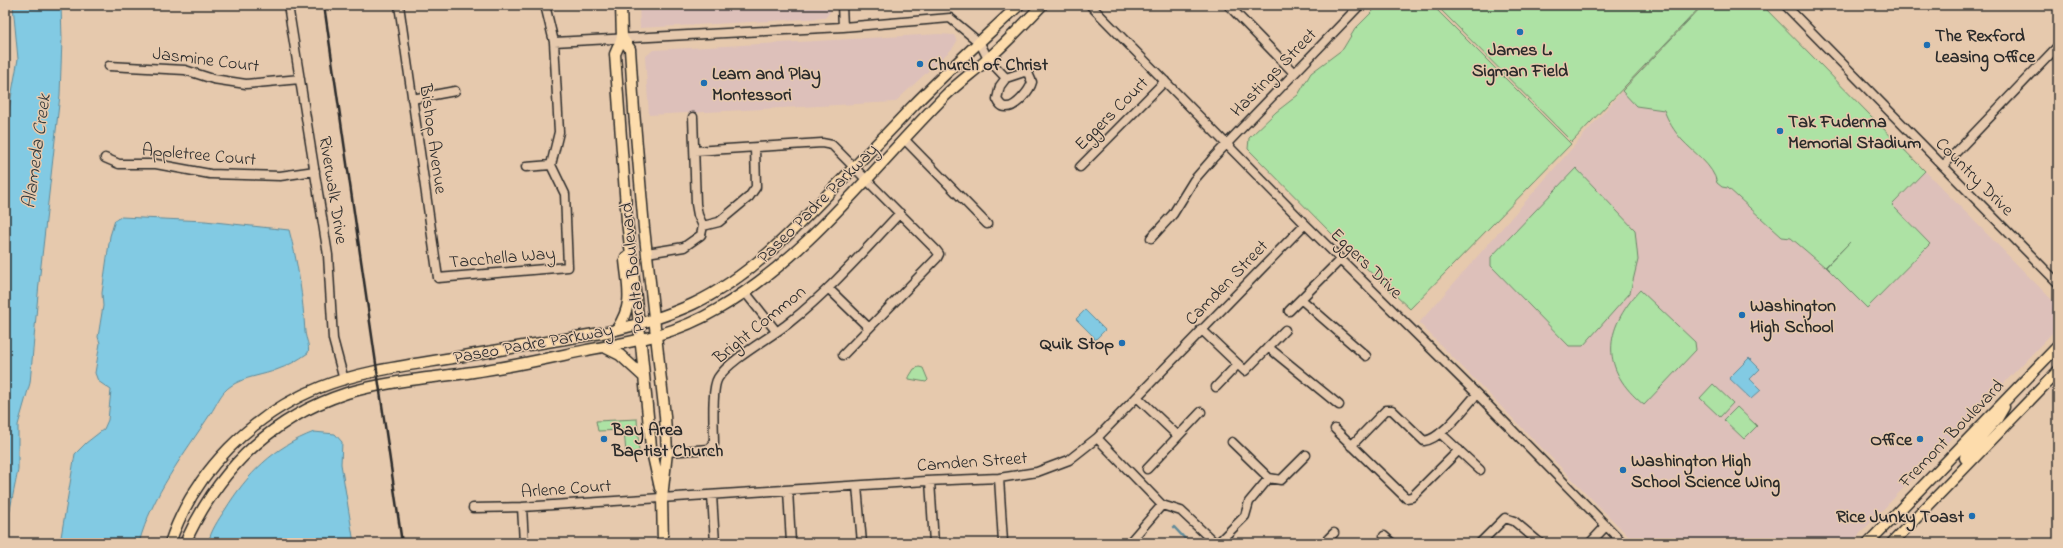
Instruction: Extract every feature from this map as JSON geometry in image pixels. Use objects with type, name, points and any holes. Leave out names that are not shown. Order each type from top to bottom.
[{"type":"main road","name":"Peralta Boulevard","points":[[620,5],[622,38],[615,54],[630,248],[640,324],[651,448],[662,498]]},
{"type":"main road","name":"Paseo Padre Parkway","points":[[170,543],[194,490],[211,467],[231,446],[265,418],[296,399],[322,386],[386,369],[617,330],[655,320],[694,304],[761,260],[794,230],[854,166],[939,80],[1019,5]]},
{"type":"main road","name":"Paseo Padre Parkway","points":[[185,543],[202,507],[237,461],[251,447],[288,420],[312,407],[349,393],[489,370],[641,341],[693,322],[745,292],[797,250],[905,140],[946,95],[988,58],[1042,5]]},
{"type":"main road","name":"Peralta Boulevard","points":[[622,38],[630,49],[647,253],[657,336],[667,452],[662,498],[663,543]]},
{"type":"main road","points":[[617,330],[625,316],[629,303],[625,260],[630,248]]},
{"type":"main road","name":"Fremont Boulevard","points":[[1868,543],[2058,346]]},
{"type":"main road","points":[[604,347],[620,355],[644,376]]},
{"type":"main road","name":"Fremont Boulevard","points":[[1896,539],[2058,371]]},
{"type":"main road","points":[[1969,463],[1965,458],[1966,453],[1997,419],[2016,389]]},
{"type":"main road","points":[[1886,524],[1896,539]]},
{"type":"street","name":"Riverwalk Drive","points":[[288,5],[328,255],[334,339],[344,380]]},
{"type":"street","name":"Bishop Avenue","points":[[399,5],[438,278]]},
{"type":"street","points":[[526,167],[551,165],[560,132],[554,42],[545,5]]},
{"type":"street","points":[[842,5],[843,26]]},
{"type":"street","name":"Eggers Drive","points":[[1090,5],[1305,224],[1477,394],[1623,543]]},
{"type":"street","points":[[1228,5],[1294,73]]},
{"type":"street","name":"Hastings Street","points":[[1151,238],[1173,214],[1194,180],[1226,144],[1360,5]]},
{"type":"street","name":"Country Drive","points":[[1785,5],[2058,283]]},
{"type":"street","points":[[554,42],[843,26],[950,18],[980,43],[988,58],[1006,78]]},
{"type":"street","points":[[1943,166],[2058,46]]},
{"type":"street","name":"Jasmine Court","points":[[109,66],[185,70],[213,79],[246,84],[300,79]]},
{"type":"street","points":[[1024,72],[1028,73],[1032,82],[1027,92],[1012,106],[1006,107],[1001,105],[997,99],[1000,86],[1006,78],[1024,72]]},
{"type":"street","name":"Eggers Court","points":[[1080,167],[1165,81]]},
{"type":"street","points":[[412,99],[455,91]]},
{"type":"street","points":[[647,253],[684,247],[701,235],[703,226],[698,215],[696,204],[693,117]]},
{"type":"street","points":[[905,140],[987,224]]},
{"type":"street","points":[[695,151],[827,144],[832,145],[939,254],[937,258],[868,327],[843,355]]},
{"type":"street","points":[[703,226],[719,222],[749,197],[756,187],[757,178],[755,148]]},
{"type":"street","name":"Appletree Court","points":[[106,158],[119,164],[156,164],[210,174],[280,176],[315,171]]},
{"type":"street","name":"Tacchella Way","points":[[438,278],[568,268],[565,194],[551,165]]},
{"type":"street","name":"Bright Common","points":[[667,452],[705,450],[714,444],[715,415],[713,390],[718,378],[728,367],[789,323],[828,288],[900,213]]},
{"type":"street","name":"Camden Street","points":[[662,498],[999,478],[1037,472],[1069,460],[1097,438],[1201,329],[1305,224]]},
{"type":"street","points":[[1290,312],[1341,259]]},
{"type":"street","points":[[828,288],[868,327]]},
{"type":"street","points":[[745,292],[776,332]]},
{"type":"street","points":[[1302,300],[1366,356]]},
{"type":"street","points":[[1201,329],[1245,371],[1285,330]]},
{"type":"street","points":[[1268,348],[1339,406]]},
{"type":"street","points":[[1216,387],[1238,364]]},
{"type":"street","points":[[1351,446],[1386,410],[1392,410],[1424,440],[1430,440],[1440,433],[1477,394]]},
{"type":"street","points":[[1137,397],[1178,436]]},
{"type":"street","points":[[1147,469],[1201,412]]},
{"type":"street","points":[[1334,429],[1406,498],[1412,497],[1458,450]]},
{"type":"street","points":[[1440,433],[1480,470]]},
{"type":"street","points":[[1097,438],[1162,505],[1181,511],[1216,543],[1245,516],[1249,502],[1269,478]]},
{"type":"street","points":[[1232,442],[1269,478],[1281,480],[1306,455]]},
{"type":"street","points":[[999,478],[1003,542]]},
{"type":"street","points":[[930,481],[934,543]]},
{"type":"street","points":[[857,486],[862,543]]},
{"type":"street","points":[[788,490],[791,543]]},
{"type":"street","points":[[712,494],[715,543]]},
{"type":"street","name":"Arlene Court","points":[[473,508],[522,507],[662,498]]},
{"type":"street","points":[[1129,543],[1162,505]]},
{"type":"street","points":[[522,507],[524,543]]},
{"type":"street","points":[[1480,543],[1505,518],[1514,521],[1540,543]]},
{"type":"street","points":[[1590,543],[1606,526]]},
{"type":"street","points":[[1324,543],[1334,533]]},
{"type":"street","points":[[1384,536],[1392,543]]},
{"type":"shaded area","points":[[639,5],[830,5],[830,12],[825,18],[640,28]]},
{"type":"shaded area","points":[[939,34],[954,35],[957,41],[953,48],[895,102],[649,115],[645,57],[653,50]]},
{"type":"shaded area","name":"Washington High School","points":[[1622,91],[1636,106],[1664,110],[1669,123],[1681,139],[1715,173],[1722,187],[1728,188],[1782,237],[1791,238],[1825,267],[1889,202],[1892,205],[1925,171],[2058,306],[2057,328],[1851,543],[1635,543],[1419,323]]},
{"type":"green space","points":[[1379,5],[1432,5],[1571,144],[1410,309],[1334,238],[1333,235],[1248,149],[1249,138],[1276,112],[1298,95],[1311,73],[1343,49],[1355,29]]},
{"type":"green space","points":[[1436,5],[1702,5],[1572,142]]},
{"type":"green space","name":"Tak Fudenna Memorial Stadium","points":[[1703,5],[1762,5],[1925,171],[1892,205],[1930,244],[1867,308],[1826,267],[1850,242],[1825,267],[1791,238],[1782,237],[1728,188],[1722,187],[1717,183],[1712,171],[1676,133],[1664,110],[1636,106],[1622,91]]},
{"type":"green space","points":[[1576,168],[1635,230],[1638,260],[1630,293],[1583,346],[1569,346],[1491,266],[1491,257]]},
{"type":"green space","points":[[1640,290],[1695,342],[1696,350],[1644,405],[1630,391],[1620,377],[1614,363],[1612,349],[1613,334],[1619,320],[1628,305]]},
{"type":"green space","points":[[919,367],[923,368],[928,380],[926,382],[909,379],[914,369]]},
{"type":"green space","points":[[1713,384],[1733,403],[1720,417],[1700,398]]},
{"type":"green space","points":[[1737,407],[1757,426],[1744,439],[1724,420]]},
{"type":"green space","points":[[637,419],[639,452],[626,453],[624,430],[598,431],[596,421]]},
{"type":"water","name":"Alameda Creek","points":[[13,5],[61,5],[62,39],[60,95],[39,283],[30,383],[18,425],[18,470],[5,534],[5,131],[18,59]]},
{"type":"water","points":[[121,217],[205,221],[289,230],[300,281],[305,332],[309,347],[308,353],[293,363],[238,382],[224,392],[160,492],[145,525],[139,543],[60,543],[75,454],[104,429],[108,420],[111,390],[98,381],[95,373],[100,343],[98,337],[103,306],[102,293],[110,236],[115,220]]},
{"type":"water","points":[[1085,310],[1105,330],[1095,340],[1094,337],[1076,319]]},
{"type":"water","points":[[1749,358],[1760,369],[1750,379],[1761,390],[1751,399],[1729,378]]},
{"type":"water","points":[[314,432],[335,434],[342,442],[341,464],[354,543],[208,543],[220,518],[252,473],[286,445]]},
{"type":"waterway","points":[[1174,527],[1189,543]]},
{"type":"railway","points":[[324,5],[402,543]]},
{"type":"place","name":"James L. Sigman Field","points":[[1520,32]]},
{"type":"place","name":"The Rexford Leasing Office","points":[[1927,45]]},
{"type":"place","name":"Church of Christ","points":[[920,64]]},
{"type":"place","name":"Learn and Play Montessori","points":[[704,83]]},
{"type":"place","name":"Tak Fudenna Memorial Stadium","points":[[1780,131]]},
{"type":"place","name":"Washington High School","points":[[1742,315]]},
{"type":"place","name":"Quik Stop","points":[[1122,343]]},
{"type":"place","name":"Bay Area Baptist Church","points":[[604,439]]},
{"type":"place","name":"Office","points":[[1920,439]]},
{"type":"place","name":"Washington High School Science Wing","points":[[1623,470]]},
{"type":"place","name":"Rice Junky Toast","points":[[1972,516]]}]
